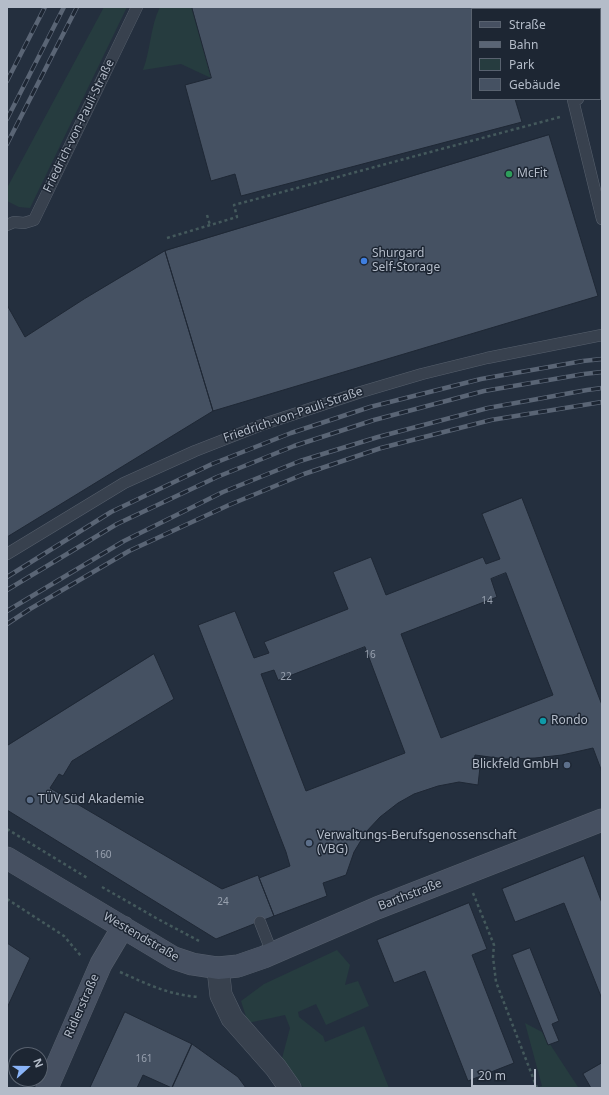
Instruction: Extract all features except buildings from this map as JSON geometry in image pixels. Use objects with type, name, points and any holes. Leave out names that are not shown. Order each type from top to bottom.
[{"type":"street","name":"Barthstraße","points":[[218,968],[238,966],[272,953],[358,916],[602,821]]},
{"type":"street","name":"Westendstraße","points":[[7,858],[174,958],[192,964],[218,968]]},
{"type":"street","name":"Ridlerstraße","points":[[47,1088],[101,964],[123,927]]},
{"type":"street","points":[[218,968],[221,995],[232,1018],[276,1068],[290,1088]]},
{"type":"lane","name":"Friedrich-von-Pauli-Straße","points":[[7,225],[14,222],[24,223],[34,220],[137,7]]},
{"type":"lane","points":[[573,100],[602,218]]},
{"type":"lane","name":"Friedrich-von-Pauli-Straße","points":[[7,554],[124,483],[195,450],[264,424],[361,392],[422,374],[487,358],[602,335]]},
{"type":"lane","points":[[260,922],[272,953]]},
{"type":"path","points":[[167,238],[237,217],[234,205],[576,113]]},
{"type":"path","points":[[207,215],[210,225]]},
{"type":"path","points":[[7,829],[93,882]]},
{"type":"path","points":[[465,874],[494,945],[493,957],[496,982],[537,1088]]},
{"type":"path","points":[[99,885],[206,945]]},
{"type":"path","points":[[7,899],[64,936]]},
{"type":"green space","points":[[104,7],[127,7],[30,208],[19,207],[7,201],[7,188]]},
{"type":"green space","points":[[160,7],[192,7],[211,78],[181,64],[143,70],[148,54],[154,22]]},
{"type":"green space","points":[[337,950],[350,965],[345,985],[358,981],[369,1006],[326,1025],[316,1004],[298,1012],[299,1017],[323,1036],[325,1042],[364,1026],[389,1088],[304,1088],[281,1062],[290,1028],[285,1015],[248,1023],[241,1001],[264,984]]},
{"type":"green space","points":[[525,1023],[542,1032],[578,1087],[536,1088],[542,1086]]},
{"type":"railway","points":[[7,81],[45,7]]},
{"type":"railway","points":[[7,119],[64,7]]},
{"type":"railway","points":[[7,144],[77,7]]},
{"type":"railway","points":[[7,577],[111,512],[212,464],[291,433],[370,407],[481,379],[602,359]]},
{"type":"railway","points":[[7,590],[117,524],[217,477],[294,446],[374,420],[484,391],[602,372]]},
{"type":"railway","points":[[7,611],[124,541],[223,492],[300,461],[378,437],[488,408],[602,388]]},
{"type":"railway","points":[[7,624],[129,551],[229,505],[304,474],[381,448],[491,420],[602,402]]},
{"type":"place","name":"McFit","points":[[509,174]]},
{"type":"place","name":"Shurgard Self-Storage","points":[[364,261]]},
{"type":"place","name":"Rondo","points":[[543,721]]},
{"type":"place","name":"Blickfeld GmbH","points":[[567,765]]},
{"type":"place","name":"TÜV Süd Akademie","points":[[30,800]]},
{"type":"place","name":"Verwaltungs-Berufsgenossenschaft (VBG)","points":[[309,843]]}]
